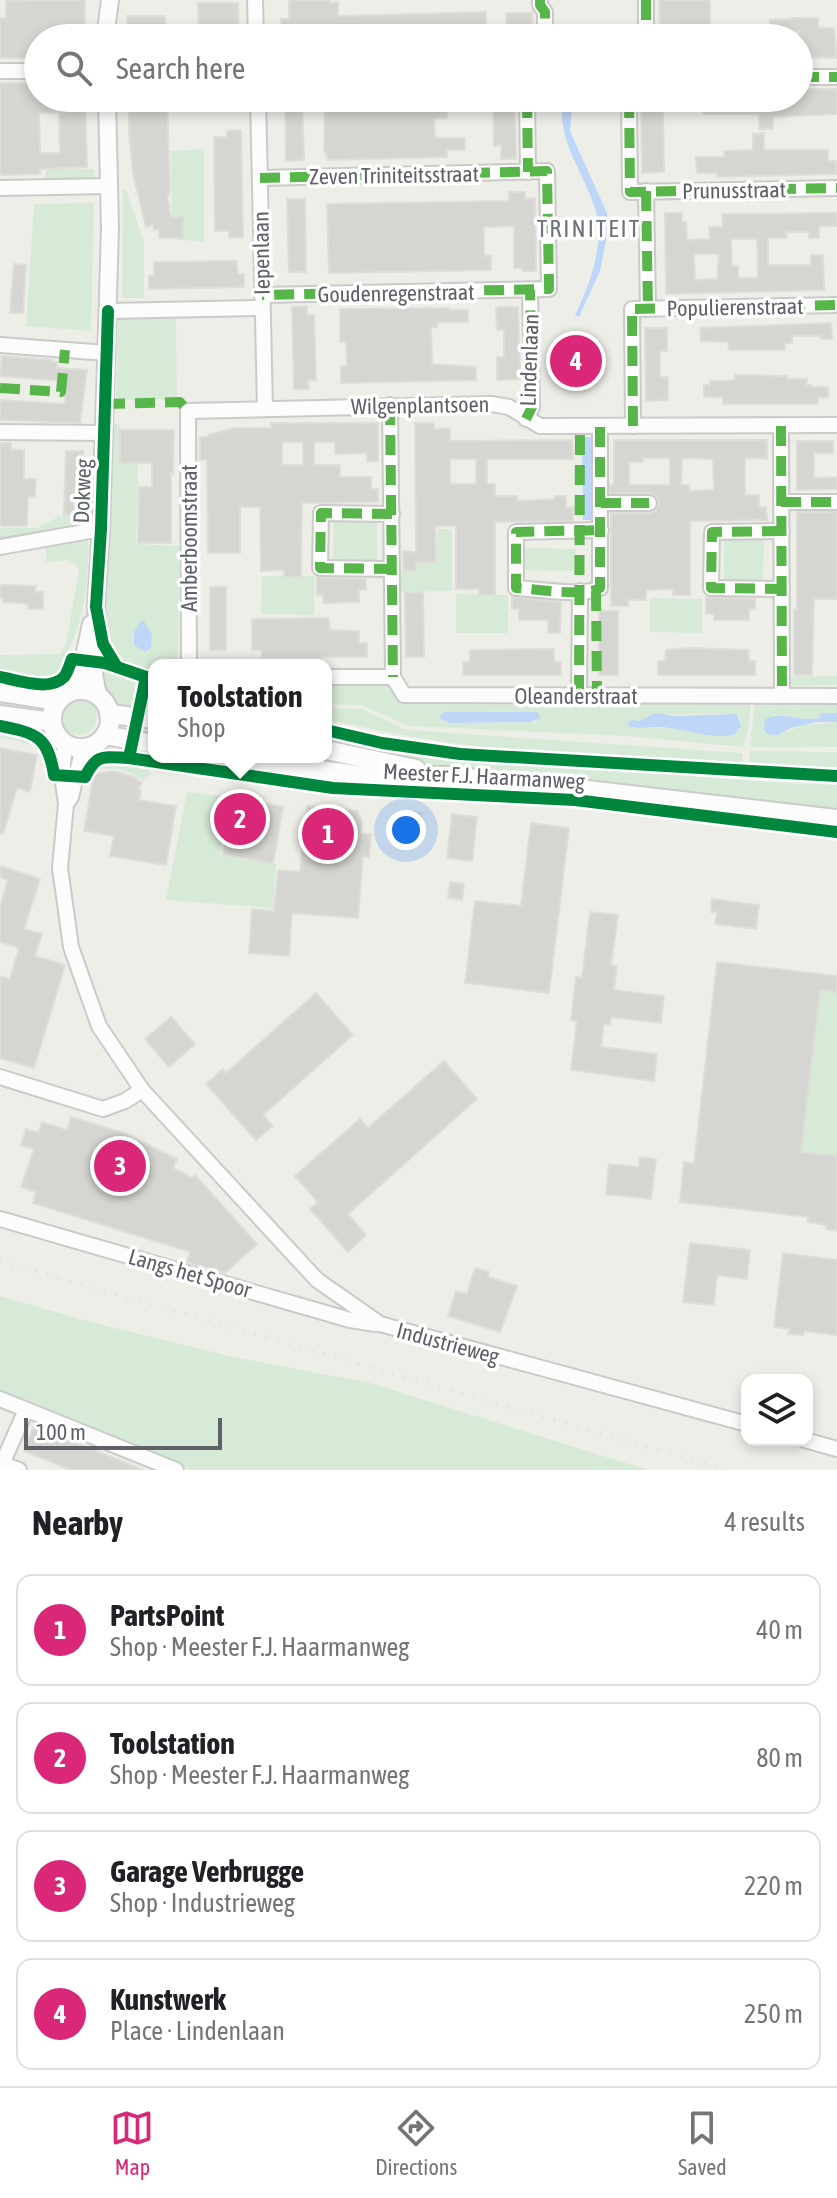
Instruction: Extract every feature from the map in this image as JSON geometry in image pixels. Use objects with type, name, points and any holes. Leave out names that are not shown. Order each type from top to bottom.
[{"type":"main road","points":[[77,690],[98,695],[106,703],[109,714],[105,735],[95,744],[74,745],[56,734],[52,722],[58,701],[77,690]]},
{"type":"main road","points":[[0,692],[58,701]]},
{"type":"main road","points":[[109,714],[148,718]]},
{"type":"main road","points":[[0,715],[52,722]]},
{"type":"main road","points":[[105,735],[148,743]]},
{"type":"main road","name":"Meester F.J. Haarmanweg","points":[[332,751],[446,776]]},
{"type":"main road","name":"Meester F.J. Haarmanweg","points":[[278,763],[364,776],[446,776],[837,819]]},
{"type":"street","points":[[107,24],[110,0]]},
{"type":"street","points":[[255,0],[256,24]]},
{"type":"street","points":[[540,0],[545,12],[545,24]]},
{"type":"street","points":[[646,0],[646,24]]},
{"type":"street","points":[[0,71],[24,71]]},
{"type":"street","points":[[813,77],[837,77]]},
{"type":"street","name":"Dokweg","points":[[98,695],[94,675],[108,311],[107,112]]},
{"type":"street","name":"Iepenlaan","points":[[258,112],[265,408]]},
{"type":"street","points":[[527,112],[528,172]]},
{"type":"street","name":"Prunusstraat","points":[[629,112],[630,192],[837,188]]},
{"type":"street","name":"Lindenlaan","points":[[526,419],[532,407],[530,290],[549,289],[547,171],[528,172]]},
{"type":"street","name":"Zeven Triniteitsstraat","points":[[260,178],[528,172]]},
{"type":"street","points":[[0,188],[109,186]]},
{"type":"street","points":[[633,426],[646,191]]},
{"type":"street","name":"Goudenregenstraat","points":[[108,311],[530,290]]},
{"type":"street","name":"Populierenstraat","points":[[640,309],[837,305]]},
{"type":"street","points":[[0,345],[107,353]]},
{"type":"street","name":"Wilgenplantsoen","points":[[188,411],[498,404],[509,407],[540,426],[837,425]]},
{"type":"street","points":[[332,677],[393,677],[390,405]]},
{"type":"street","name":"Amberboomstraat","points":[[188,411],[189,659]]},
{"type":"street","points":[[781,426],[782,696]]},
{"type":"street","points":[[600,427],[601,503],[601,530],[600,588],[596,591],[516,588],[516,532],[601,530]]},
{"type":"street","points":[[0,432],[104,433]]},
{"type":"street","points":[[781,502],[837,502]]},
{"type":"street","points":[[601,503],[649,503]]},
{"type":"street","points":[[392,514],[321,513],[320,568],[392,569]]},
{"type":"street","points":[[0,547],[101,529]]},
{"type":"street","points":[[782,531],[712,532],[711,588],[782,589]]},
{"type":"street","points":[[579,695],[580,591]]},
{"type":"street","name":"Dokweg","points":[[77,690],[81,660],[96,607]]},
{"type":"street","name":"Oleanderstraat","points":[[393,677],[404,695],[837,696]]},
{"type":"street","name":"Industrieweg","points":[[74,745],[62,775],[66,804],[60,868],[71,947],[99,1026],[142,1090],[317,1280],[380,1324],[741,1422]]},
{"type":"street","points":[[0,1077],[103,1109],[125,1101],[142,1090]]},
{"type":"street","name":"Langs het Spoor","points":[[0,1219],[350,1320],[380,1324]]},
{"type":"street","points":[[0,1399],[176,1470]]},
{"type":"street","points":[[19,1470],[1,1463],[26,1410]]},
{"type":"street","points":[[813,1442],[837,1449]]},
{"type":"green space","points":[[204,149],[204,242],[172,239],[171,151]]},
{"type":"green space","points":[[46,169],[94,169],[94,178],[46,179]]},
{"type":"green space","points":[[123,190],[126,190],[144,242],[144,298],[122,298]]},
{"type":"green space","points":[[94,203],[91,331],[26,326],[34,204]]},
{"type":"green space","points":[[118,317],[176,319],[177,399],[116,400]]},
{"type":"green space","points":[[112,424],[120,425],[119,464],[138,464],[136,544],[179,546],[178,659],[148,659],[148,671],[119,659],[103,637]]},
{"type":"green space","points":[[60,516],[84,517],[84,521],[0,543],[0,528],[37,528]]},
{"type":"green space","points":[[334,517],[377,517],[377,564],[333,564]]},
{"type":"green space","points":[[437,529],[452,529],[452,591],[400,592],[399,571],[417,571],[418,563],[437,563]]},
{"type":"green space","points":[[764,535],[763,582],[724,582],[724,536]]},
{"type":"green space","points":[[84,539],[89,543],[84,600],[65,669],[49,680],[0,672],[0,655],[60,654],[66,644],[79,569],[69,560],[46,562],[46,545]]},
{"type":"green space","points":[[518,548],[576,549],[575,571],[518,570]]},
{"type":"green space","points":[[262,576],[315,576],[314,615],[261,614]]},
{"type":"green space","points":[[456,594],[508,595],[508,633],[456,633]]},
{"type":"green space","points":[[650,598],[702,599],[702,633],[650,632]]},
{"type":"green space","points":[[100,666],[148,681],[148,714],[114,707],[101,689]]},
{"type":"green space","points":[[837,676],[837,685],[787,686],[788,677]]},
{"type":"green space","points":[[332,682],[388,683],[401,701],[751,701],[743,747],[628,736],[408,726],[362,705],[332,704]],"holes":[[[445,712],[537,712],[536,722],[444,722]],[[737,714],[740,720],[724,737],[673,728],[633,728],[641,722],[664,715]]]},
{"type":"green space","points":[[78,697],[92,702],[97,716],[92,730],[78,735],[64,730],[59,716],[64,702]]},
{"type":"green space","points":[[755,700],[837,701],[837,713],[821,713],[814,720],[774,715],[781,734],[803,725],[837,722],[837,747],[750,747]]},
{"type":"green space","points":[[332,708],[361,709],[407,730],[742,753],[742,768],[480,747],[332,720]]},
{"type":"green space","points":[[0,728],[35,736],[46,753],[49,765],[36,746],[0,737]]},
{"type":"green space","points":[[332,735],[383,748],[438,756],[837,785],[837,809],[447,768],[332,748]]},
{"type":"green space","points":[[750,751],[837,752],[837,773],[748,769]]},
{"type":"green space","points":[[102,758],[148,765],[151,774],[143,781],[118,769],[91,772]]},
{"type":"green space","points":[[187,792],[229,797],[220,855],[276,864],[273,908],[166,900]]},
{"type":"green space","points":[[820,990],[837,992],[837,1156],[801,1152]]},
{"type":"green space","points":[[0,1296],[94,1323],[234,1357],[370,1383],[648,1470],[191,1470],[0,1394]]},
{"type":"water","points":[[572,112],[570,131],[607,213],[608,230],[600,271],[579,317],[575,315],[595,262],[597,219],[567,141],[562,114]]},
{"type":"water","points":[[582,437],[591,437],[591,520],[583,520]]},
{"type":"water","points":[[141,621],[152,635],[151,648],[145,652],[134,645],[134,632]]},
{"type":"water","points":[[445,712],[537,712],[541,718],[530,722],[450,723],[440,719]]},
{"type":"water","points":[[656,713],[674,716],[737,714],[741,726],[734,735],[724,736],[627,725],[631,720],[639,721]]},
{"type":"water","points":[[821,713],[837,713],[837,722],[817,722],[777,735],[767,734],[764,730],[765,720],[771,717],[812,719],[819,718]]},
{"type":"building","points":[[85,0],[84,24],[24,24],[24,58],[0,58],[0,18],[6,18],[6,1]]},
{"type":"building","points":[[289,0],[338,2],[338,16],[486,12],[486,24],[281,24],[281,19],[289,19]]},
{"type":"building","points":[[659,0],[710,0],[710,24],[660,24]]},
{"type":"building","points":[[198,3],[238,3],[239,24],[199,24]]},
{"type":"building","points":[[506,13],[532,13],[532,24],[506,24]]},
{"type":"building","points":[[127,16],[165,16],[165,24],[127,24]]},
{"type":"building","points":[[818,18],[818,28],[834,28],[837,58],[813,57],[813,24],[770,24],[770,20]]},
{"type":"building","points":[[0,83],[24,83],[24,112],[59,112],[85,112],[87,167],[40,169],[40,174],[0,175]],"holes":[[[59,112],[60,153],[40,153],[39,113]]]},
{"type":"building","points":[[813,89],[837,89],[837,114],[773,117],[773,129],[759,129],[759,114],[703,114],[813,112]]},
{"type":"building","points":[[129,112],[167,112],[170,188],[167,196],[171,217],[183,217],[183,238],[159,238],[159,229],[154,230],[153,225],[146,227],[133,173]]},
{"type":"building","points":[[285,112],[302,112],[304,160],[286,161]]},
{"type":"building","points":[[325,112],[447,112],[447,118],[434,119],[435,138],[465,138],[465,150],[447,150],[447,157],[327,160],[324,152]]},
{"type":"building","points":[[493,112],[515,112],[516,159],[501,159],[501,145],[494,146]]},
{"type":"building","points":[[641,112],[663,112],[664,172],[642,173]]},
{"type":"building","points":[[241,130],[243,237],[229,238],[229,231],[215,231],[214,137],[227,137],[227,131]]},
{"type":"building","points":[[764,133],[764,150],[828,150],[828,161],[836,161],[836,174],[717,177],[717,173],[697,173],[696,157],[724,157],[724,151],[753,150],[753,134]]},
{"type":"building","points":[[509,192],[525,192],[525,199],[535,198],[536,271],[514,268],[514,226],[484,227],[484,256],[491,256],[491,270],[329,273],[327,204],[509,201]]},
{"type":"building","points":[[287,199],[305,199],[306,272],[289,272]]},
{"type":"building","points":[[665,213],[682,213],[687,240],[710,239],[709,227],[723,227],[722,214],[837,213],[837,226],[819,226],[819,238],[809,238],[809,232],[786,232],[787,238],[768,238],[768,265],[811,265],[811,255],[823,255],[824,290],[666,294]],"holes":[[[731,239],[757,239],[758,278],[738,278],[738,266],[732,266]],[[694,254],[719,254],[717,279],[695,280]]]},
{"type":"building","points":[[236,261],[238,274],[244,274],[244,287],[149,289],[149,276],[154,276],[154,262]]},
{"type":"building","points":[[14,264],[26,265],[23,313],[10,313]]},
{"type":"building","points":[[307,306],[307,315],[314,315],[316,380],[308,380],[309,389],[294,389],[292,307]]},
{"type":"building","points":[[496,307],[518,307],[520,379],[497,380],[497,357],[504,357],[504,330],[497,330]]},
{"type":"building","points":[[340,309],[468,310],[468,322],[438,322],[437,327],[431,327],[432,364],[476,367],[476,380],[341,383],[341,366],[347,366],[346,342],[340,342]]},
{"type":"building","points":[[831,323],[832,339],[792,336],[792,343],[785,343],[785,350],[729,350],[728,342],[701,341],[700,328]]},
{"type":"building","points":[[645,328],[667,328],[667,351],[660,351],[660,377],[668,377],[668,400],[646,401]]},
{"type":"building","points":[[2,356],[52,360],[57,362],[57,368],[87,370],[80,423],[0,420],[0,400],[65,404],[66,381],[0,376]]},
{"type":"building","points":[[735,375],[807,379],[806,385],[811,387],[828,387],[828,397],[818,398],[818,404],[723,404],[723,397],[704,397],[704,385],[710,385],[710,381],[730,381],[735,379]]},
{"type":"building","points":[[271,423],[378,423],[378,461],[367,462],[367,453],[335,454],[335,442],[314,442],[314,465],[340,465],[340,477],[371,477],[371,489],[378,489],[378,502],[302,503],[301,577],[284,577],[284,570],[261,571],[260,507],[240,507],[240,553],[208,553],[207,460],[200,460],[200,437],[234,428],[271,428]],"holes":[[[282,442],[303,442],[303,465],[282,465]]]},
{"type":"building","points":[[415,423],[434,423],[434,429],[450,428],[450,441],[572,440],[573,459],[487,459],[487,484],[495,484],[495,496],[517,496],[517,501],[566,496],[566,508],[573,507],[573,521],[495,522],[495,595],[479,595],[479,589],[456,589],[456,526],[435,526],[436,562],[416,562],[416,571],[403,570],[403,551],[416,552]],"holes":[[[450,459],[476,459],[476,484],[450,484]]]},
{"type":"building","points":[[120,430],[174,430],[171,543],[138,543],[139,487],[152,487],[152,463],[120,463]]},
{"type":"building","points":[[614,440],[767,440],[767,459],[745,458],[745,495],[759,495],[759,507],[766,507],[767,520],[690,521],[690,595],[673,595],[673,589],[646,590],[646,600],[628,600],[628,606],[611,606],[611,513],[650,513],[659,504],[657,497],[650,493],[610,493],[610,485],[614,485]],"holes":[[[643,458],[670,458],[670,485],[629,485],[629,462],[643,462]],[[682,458],[713,459],[714,490],[689,491],[689,485],[681,485]]]},
{"type":"building","points":[[797,441],[833,441],[833,453],[814,453],[814,478],[837,477],[837,489],[797,490]]},
{"type":"building","points":[[0,443],[11,443],[11,450],[24,450],[24,479],[36,479],[35,497],[28,497],[27,526],[0,526]]},
{"type":"building","points":[[66,451],[83,451],[81,515],[64,515]]},
{"type":"building","points":[[797,512],[837,512],[837,599],[814,599],[812,675],[794,675]]},
{"type":"building","points":[[317,577],[366,579],[366,590],[359,590],[359,602],[324,603],[323,595],[317,595]]},
{"type":"building","points":[[0,585],[36,586],[35,592],[43,592],[43,609],[28,609],[28,604],[3,602]]},
{"type":"building","points":[[210,587],[226,587],[226,650],[210,650]]},
{"type":"building","points":[[423,592],[424,657],[406,657],[405,593]]},
{"type":"building","points":[[512,597],[561,602],[560,633],[548,633],[548,620],[519,620],[519,609],[512,609]]},
{"type":"building","points":[[706,597],[755,599],[755,609],[749,609],[749,620],[714,620],[714,614],[706,614]]},
{"type":"building","points":[[599,611],[618,611],[618,675],[599,675]]},
{"type":"building","points":[[329,618],[330,630],[359,631],[359,643],[367,643],[367,657],[262,657],[262,650],[252,650],[252,619]]},
{"type":"building","points":[[554,649],[554,662],[561,662],[561,675],[463,675],[463,662],[470,662],[470,650]]},
{"type":"building","points":[[666,650],[748,650],[749,661],[755,661],[755,675],[658,675],[658,661],[665,661]]},
{"type":"building","points":[[0,748],[37,755],[30,792],[17,788],[3,834],[0,833]]},
{"type":"building","points":[[114,771],[142,783],[138,788],[141,790],[139,800],[176,806],[166,865],[110,856],[114,836],[84,831],[94,774]]},
{"type":"building","points":[[233,797],[283,807],[273,863],[223,854]]},
{"type":"building","points":[[307,806],[357,811],[362,822],[361,834],[371,834],[369,857],[363,856],[358,918],[292,913],[289,956],[249,953],[252,909],[274,911],[278,870],[300,872]]},
{"type":"building","points":[[405,811],[422,813],[420,831],[403,829]]},
{"type":"building","points":[[452,814],[477,817],[472,861],[447,858]]},
{"type":"building","points":[[531,823],[569,828],[549,993],[465,983],[475,901],[521,906]]},
{"type":"building","points":[[0,866],[40,879],[24,929],[42,934],[35,956],[65,965],[34,1068],[0,1058],[0,976],[10,979],[19,948],[0,942],[0,906],[8,880],[0,877]]},
{"type":"building","points":[[450,882],[464,884],[462,900],[448,898]]},
{"type":"building","points":[[712,899],[759,905],[756,929],[715,924],[717,912],[711,912]]},
{"type":"building","points":[[590,912],[618,915],[611,965],[617,966],[614,990],[664,996],[661,1023],[611,1017],[610,1025],[604,1024],[601,1047],[657,1054],[654,1081],[571,1070],[577,1021],[571,1020],[576,977],[582,978]]},
{"type":"building","points":[[717,962],[837,976],[837,992],[820,990],[801,1152],[837,1156],[837,1231],[826,1229],[826,1225],[808,1222],[808,1217],[680,1202],[684,1162],[694,1164]]},
{"type":"building","points":[[316,993],[353,1035],[263,1115],[273,1126],[256,1140],[206,1084],[223,1069],[226,1073]]},
{"type":"building","points":[[171,1017],[195,1044],[169,1067],[145,1039]]},
{"type":"building","points":[[444,1061],[477,1099],[348,1214],[366,1235],[348,1252],[310,1209],[318,1202],[295,1176],[360,1119],[368,1128]]},
{"type":"building","points":[[71,1117],[123,1133],[177,1159],[173,1168],[192,1178],[195,1175],[257,1244],[225,1273],[187,1262],[190,1252],[33,1203],[36,1192],[21,1187],[34,1149],[21,1145],[26,1129],[39,1133],[42,1122],[67,1130]]},
{"type":"building","points":[[640,1157],[656,1159],[651,1199],[606,1194],[609,1164],[639,1167]]},
{"type":"building","points":[[690,1243],[750,1250],[747,1279],[717,1275],[714,1305],[683,1302]]},
{"type":"building","points":[[783,1253],[837,1260],[837,1335],[804,1331],[803,1335],[788,1334],[789,1329],[774,1327]]},
{"type":"building","points":[[475,1268],[489,1272],[488,1277],[517,1286],[500,1332],[448,1316],[456,1291],[467,1294]]},
{"type":"building","points":[[34,1426],[143,1470],[71,1470],[24,1451]]},
{"type":"railway","points":[[0,1261],[728,1470]]},
{"type":"marked path","points":[[540,0],[545,12],[545,24]]},
{"type":"marked path","points":[[646,0],[646,24]]},
{"type":"marked path","points":[[813,77],[837,77]]},
{"type":"marked path","points":[[527,112],[528,172]]},
{"type":"marked path","points":[[629,112],[630,192],[837,188]]},
{"type":"marked path","points":[[260,178],[547,171],[549,289],[262,295]]},
{"type":"marked path","points":[[646,191],[648,309]]},
{"type":"marked path","points":[[526,419],[532,407],[530,290]]},
{"type":"marked path","points":[[633,426],[632,309],[837,305]]},
{"type":"marked path","points":[[0,388],[61,392],[65,350]]},
{"type":"marked path","points":[[105,404],[180,402],[188,411]]},
{"type":"marked path","points":[[390,405],[393,677]]},
{"type":"marked path","points":[[781,426],[782,696]]},
{"type":"marked path","points":[[579,695],[580,427]]},
{"type":"marked path","points":[[600,427],[600,588],[572,592],[516,588],[516,532],[601,530]]},
{"type":"marked path","points":[[781,502],[837,502]]},
{"type":"marked path","points":[[601,503],[649,503]]},
{"type":"marked path","points":[[392,514],[321,513],[320,568],[392,569]]},
{"type":"marked path","points":[[782,531],[712,532],[711,588],[782,589]]},
{"type":"marked path","points":[[596,591],[597,695]]},
{"type":"cycle path","points":[[108,311],[96,607],[103,644],[117,667]]},
{"type":"cycle path","points":[[0,677],[50,684],[64,677],[72,659],[105,663],[146,677]]},
{"type":"cycle path","points":[[0,726],[38,738],[48,752],[54,775],[85,777],[97,760],[129,758],[148,678]]},
{"type":"cycle path","points":[[332,731],[382,743],[460,754],[837,776]]},
{"type":"cycle path","points":[[129,758],[148,761]]},
{"type":"cycle path","points":[[163,763],[333,788],[575,800],[837,832]]},
{"type":"place","name":"Kunstwerk","points":[[576,361]]},
{"type":"place","name":"Toolstation","points":[[240,819]]},
{"type":"place","name":"PartsPoint","points":[[328,834]]},
{"type":"place","name":"Garage Verbrugge","points":[[120,1166]]},
{"type":"district","name":"TRINITEIT","points":[[589,229]]}]
